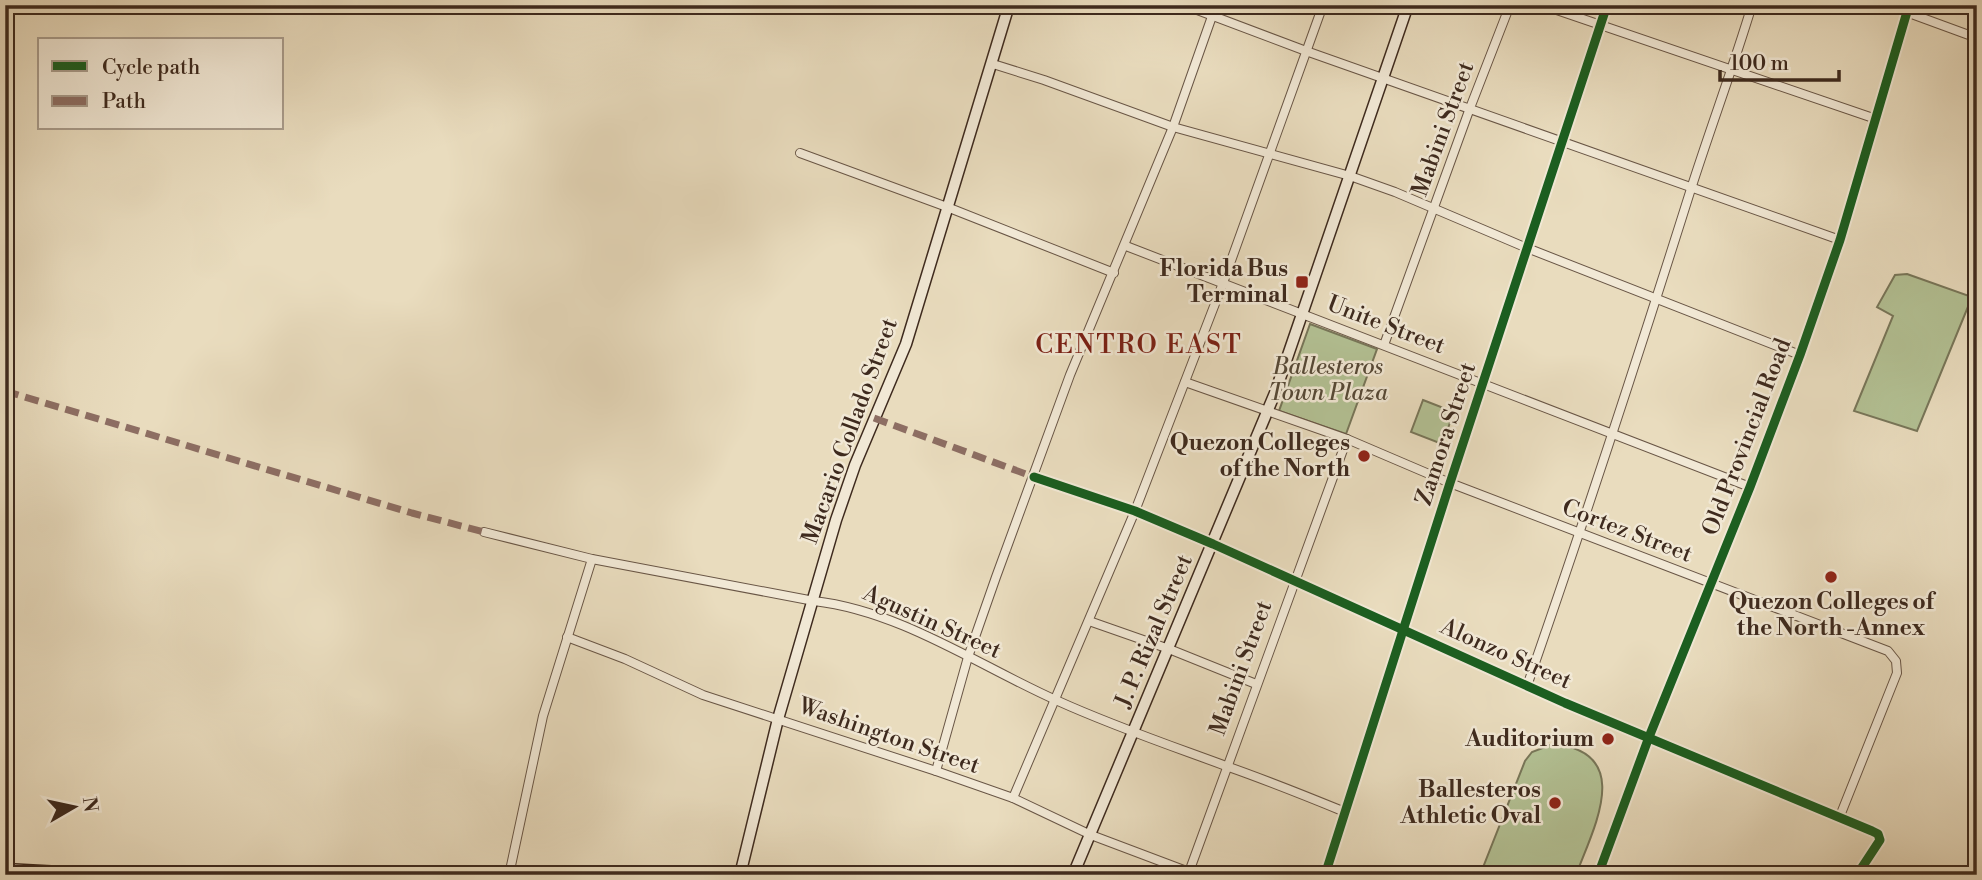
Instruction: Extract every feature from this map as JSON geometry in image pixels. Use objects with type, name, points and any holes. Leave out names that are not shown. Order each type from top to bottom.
[{"type":"main road","name":"Macario Collado Street","points":[[740,875],[778,719],[844,496],[906,344],[1009,5]]},
{"type":"main road","name":"J. P. Rizal Street","points":[[1073,875],[1170,649],[1267,411],[1408,5]]},
{"type":"main road","points":[[5,869],[116,875]]},
{"type":"street","points":[[1184,5],[1306,51],[1840,240]]},
{"type":"street","points":[[936,771],[968,657],[1070,375],[1126,246],[1173,127],[1216,5]]},
{"type":"street","points":[[1013,798],[1135,511],[1223,283],[1323,5]]},
{"type":"street","name":"Mabini Street","points":[[1384,345],[1510,5]]},
{"type":"street","points":[[1542,5],[1876,119]]},
{"type":"street","name":"Zamora Street","points":[[1325,875],[1561,140],[1607,5]]},
{"type":"street","points":[[1527,686],[1733,70],[1752,5]]},
{"type":"street","points":[[1888,5],[1908,8],[1977,38]]},
{"type":"street","name":"Old Provincial Road","points":[[1598,875],[1649,737],[1712,584],[1800,355],[1840,240],[1908,8]]},
{"type":"street","points":[[993,64],[1173,127],[1350,176],[1800,355]]},
{"type":"street","points":[[800,153],[1114,273]]},
{"type":"street","name":"Unite Street","points":[[1126,246],[1750,487]]},
{"type":"street","name":"Cortez Street","points":[[1185,382],[1347,439],[1450,483],[1888,651],[1896,660],[1897,673],[1840,816]]},
{"type":"street","name":"Mabini Street","points":[[1193,873],[1256,684],[1347,439]]},
{"type":"street","name":"Alonzo Street","points":[[1034,477],[1135,511],[1294,578],[1527,686],[1872,831],[1880,837],[1879,844],[1857,875]]},
{"type":"street","name":"Agustin Street","points":[[484,532],[592,559],[841,604],[888,619],[1055,700],[1134,734],[1227,766],[1345,812]]},
{"type":"street","points":[[509,875],[543,716],[592,559]]},
{"type":"street","points":[[1089,621],[1170,649],[1256,684]]},
{"type":"street","name":"Washington Street","points":[[567,637],[625,659],[703,695],[1013,798],[1091,835],[1193,873]]},
{"type":"green space","points":[[1907,274],[1972,297],[1917,431],[1854,411],[1893,316],[1877,307],[1895,275]]},
{"type":"green space","name":"Ballesteros Town Plaza","points":[[1310,324],[1377,349],[1346,434],[1279,411]]},
{"type":"green space","points":[[1423,400],[1454,412],[1442,444],[1411,432]]},
{"type":"green space","name":"Ballesteros Athletic Oval","points":[[1553,744],[1578,750],[1594,761],[1601,776],[1602,794],[1598,815],[1576,875],[1480,875],[1525,761],[1532,752]]},
{"type":"marked path","points":[[5,391],[412,513],[484,532]]},
{"type":"marked path","points":[[874,418],[1034,477]]},
{"type":"cycle path","points":[[1325,875],[1607,5]]},
{"type":"cycle path","points":[[1598,875],[1649,737],[1800,355],[1840,240],[1909,5]]},
{"type":"cycle path","points":[[1034,477],[1135,511],[1565,703],[1872,831],[1878,834],[1880,840],[1857,875]]},
{"type":"place","name":"Florida Bus Terminal","points":[[1302,282]]},
{"type":"place","name":"Quezon Colleges of the North","points":[[1364,456]]},
{"type":"place","name":"Quezon Colleges of the North -Annex","points":[[1831,577]]},
{"type":"place","name":"Auditorium","points":[[1608,739]]},
{"type":"place","name":"Ballesteros Athletic Oval","points":[[1555,803]]},
{"type":"district","name":"CENTRO EAST","points":[[1139,345]]}]
